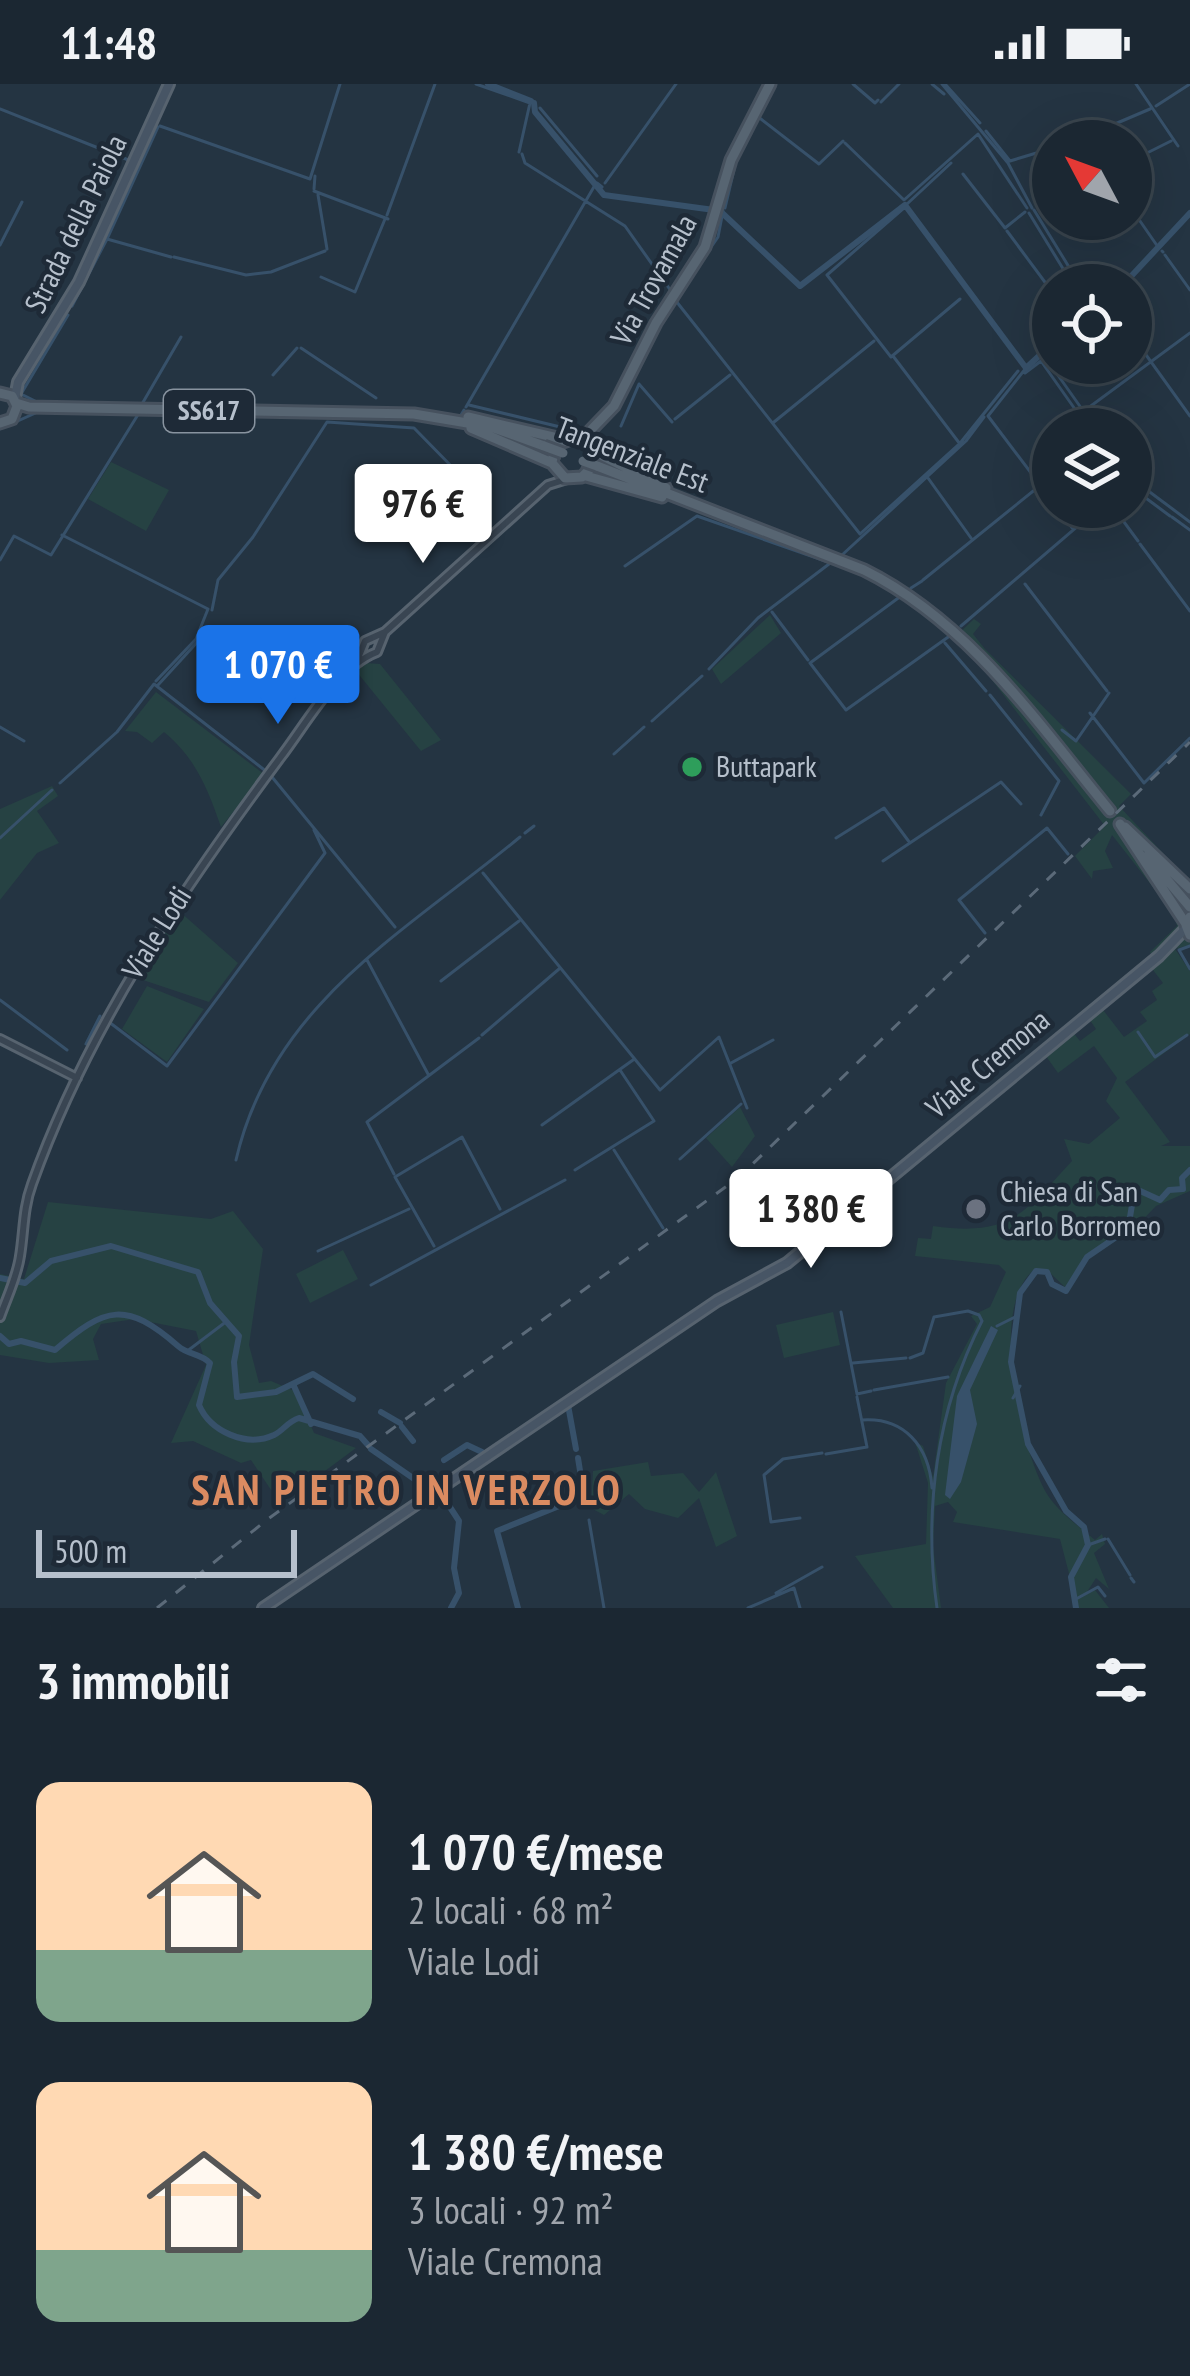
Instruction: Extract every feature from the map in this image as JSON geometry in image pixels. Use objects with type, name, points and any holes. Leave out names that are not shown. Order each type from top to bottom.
[{"type":"main road","name":"Strada della Paiola","points":[[1,393],[18,382],[79,282],[169,84]]},
{"type":"main road","name":"Via Trovamala","points":[[592,448],[597,427],[705,247],[736,147],[770,84]]},
{"type":"main road","name":"Strada della Paiola","points":[[16,405],[18,382]]},
{"type":"main road","name":"Tangenziale Est","points":[[1,393],[16,405],[29,407],[390,412],[471,422],[563,453],[864,570],[937,614],[1003,681],[1110,811]]},
{"type":"main road","points":[[0,423],[16,405]]},
{"type":"main road","points":[[390,412],[489,419],[562,439],[597,427]]},
{"type":"main road","points":[[390,412],[465,425],[576,478],[685,501]]},
{"type":"main road","points":[[579,436],[685,501]]},
{"type":"main road","points":[[553,465],[553,449],[562,439]]},
{"type":"main road","points":[[576,478],[593,466],[592,448]]},
{"type":"main road","points":[[1120,824],[1190,889]]},
{"type":"main road","points":[[1120,824],[1190,907]]},
{"type":"main road","points":[[1120,824],[1188,929]]},
{"type":"main road","name":"Viale Cremona","points":[[263,1608],[717,1301],[787,1262],[1188,929]]},
{"type":"street","points":[[548,485],[553,465]]},
{"type":"street","points":[[385,632],[377,652],[365,652],[370,639],[385,632],[548,485],[576,478]]},
{"type":"street","points":[[370,639],[379,644]]},
{"type":"street","name":"Viale Lodi","points":[[0,1317],[17,1271],[31,1186],[77,1078],[174,904],[365,652]]},
{"type":"street","points":[[0,1040],[77,1078]]},
{"type":"green space","points":[[111,462],[169,490],[146,531],[88,499]]},
{"type":"green space","points":[[770,615],[781,633],[721,684],[712,669]]},
{"type":"green space","points":[[974,619],[981,624],[973,634],[985,649],[1131,794],[1119,806],[1190,882],[1190,945],[1175,949],[1190,971],[1190,1034],[1125,1082],[1170,1142],[1161,1146],[1190,1146],[1190,1191],[1156,1206],[1132,1231],[1125,1228],[1086,1256],[1067,1289],[1048,1271],[1035,1269],[1021,1287],[1013,1313],[1013,1378],[1027,1445],[1052,1501],[1095,1540],[1102,1534],[1105,1544],[1094,1553],[1109,1589],[1096,1578],[1085,1595],[1095,1590],[1109,1608],[1078,1608],[1060,1539],[953,1522],[957,1512],[948,1502],[935,1506],[933,1546],[941,1608],[893,1608],[855,1556],[926,1544],[928,1483],[915,1442],[923,1446],[933,1477],[946,1383],[977,1324],[971,1316],[990,1307],[1006,1272],[999,1265],[915,1256],[918,1238],[931,1239],[933,1226],[980,1228],[1013,1218],[1072,1161],[1064,1139],[1089,1144],[1120,1118],[1106,1101],[1117,1078],[1094,1046],[1058,1073],[1043,1052],[1071,1030],[1080,1041],[1096,1029],[1087,1016],[1100,1006],[1124,1037],[1147,1021],[1140,1012],[1157,1000],[1152,991],[1163,983],[1150,966],[1156,962],[1150,952],[1177,926],[1174,914],[1112,835],[1105,851],[1113,868],[1093,871],[1092,879],[1075,856],[1105,826],[957,635]]},
{"type":"green space","points":[[365,663],[380,664],[441,740],[421,751],[356,671]]},
{"type":"green space","points":[[156,692],[264,774],[221,827],[200,775],[175,742],[164,732],[152,743],[137,732],[125,731]]},
{"type":"green space","points":[[52,786],[58,796],[37,811],[59,843],[37,853],[0,900],[0,809]]},
{"type":"green space","points":[[179,911],[238,963],[209,1002],[137,978]]},
{"type":"green space","points":[[147,986],[204,1009],[167,1062],[122,1029]]},
{"type":"green space","points":[[740,1107],[755,1136],[732,1167],[706,1138]]},
{"type":"green space","points":[[48,1202],[211,1219],[233,1211],[263,1249],[249,1345],[259,1383],[271,1381],[297,1392],[314,1433],[356,1448],[294,1494],[286,1485],[271,1490],[251,1460],[241,1463],[193,1441],[171,1443],[206,1365],[196,1331],[135,1319],[101,1324],[93,1339],[99,1360],[49,1363],[0,1355],[0,1274],[24,1279]]},
{"type":"green space","points":[[343,1250],[358,1279],[310,1303],[296,1274]]},
{"type":"green space","points":[[833,1312],[840,1345],[784,1358],[776,1325]]},
{"type":"green space","points":[[648,1462],[651,1476],[683,1473],[699,1492],[716,1472],[737,1536],[716,1547],[699,1498],[678,1518],[645,1509],[629,1494],[604,1515],[591,1508],[593,1471]]},
{"type":"water","points":[[991,1326],[998,1330],[970,1390],[977,1424],[961,1482],[950,1499],[945,1495],[957,1396]]},
{"type":"waterway","points":[[160,126],[310,179],[340,84]]},
{"type":"waterway","points":[[387,215],[435,84]]},
{"type":"waterway","points":[[476,84],[530,103],[519,152]]},
{"type":"waterway","points":[[488,84],[531,101]]},
{"type":"waterway","points":[[605,183],[676,84]]},
{"type":"waterway","points":[[853,84],[875,103],[878,100]]},
{"type":"waterway","points":[[881,102],[899,84]]},
{"type":"waterway","points":[[932,84],[944,94]]},
{"type":"waterway","points":[[942,84],[1008,163],[1032,208]]},
{"type":"waterway","points":[[945,84],[980,123]]},
{"type":"waterway","points":[[1136,84],[1178,146]]},
{"type":"waterway","points":[[1156,106],[1190,84]]},
{"type":"waterway","points":[[534,103],[535,112],[604,195],[714,210]]},
{"type":"waterway","points":[[540,108],[597,176]]},
{"type":"waterway","points":[[0,109],[131,161]]},
{"type":"waterway","points":[[1124,120],[1150,109]]},
{"type":"waterway","points":[[757,116],[819,164],[843,141]]},
{"type":"waterway","points":[[108,237],[158,127]]},
{"type":"waterway","points":[[986,131],[1010,161],[1032,154]]},
{"type":"waterway","points":[[845,143],[904,200],[978,134],[1027,208]]},
{"type":"waterway","points":[[1152,150],[1171,141]]},
{"type":"waterway","points":[[522,154],[525,163],[625,226],[671,291]]},
{"type":"waterway","points":[[725,208],[737,157]]},
{"type":"waterway","points":[[907,204],[951,163]]},
{"type":"waterway","points":[[963,174],[1005,228],[1025,212]]},
{"type":"waterway","points":[[314,189],[315,176]]},
{"type":"waterway","points":[[597,183],[602,187]]},
{"type":"waterway","points":[[466,407],[595,185]]},
{"type":"waterway","points":[[314,191],[388,219]]},
{"type":"waterway","points":[[318,195],[327,249]]},
{"type":"waterway","points":[[0,245],[22,202]]},
{"type":"waterway","points":[[720,211],[800,286],[905,205],[1026,368],[1032,362]]},
{"type":"waterway","points":[[905,207],[827,275],[891,357],[960,299]]},
{"type":"waterway","points":[[679,294],[718,237],[723,211]]},
{"type":"waterway","points":[[1029,213],[1060,264]]},
{"type":"waterway","points":[[1143,264],[1190,213]]},
{"type":"waterway","points":[[321,277],[355,292],[385,219]]},
{"type":"waterway","points":[[1007,231],[1032,265]]},
{"type":"waterway","points":[[1152,238],[1158,247]]},
{"type":"waterway","points":[[72,306],[107,239],[171,257]]},
{"type":"waterway","points":[[1052,240],[1067,264]]},
{"type":"waterway","points":[[174,257],[246,275],[271,272],[325,251]]},
{"type":"waterway","points":[[1165,255],[1190,290]]},
{"type":"waterway","points":[[676,301],[860,534],[958,445]]},
{"type":"waterway","points":[[37,402],[21,394],[68,315]]},
{"type":"waterway","points":[[1088,408],[1190,333]]},
{"type":"waterway","points":[[142,404],[181,337]]},
{"type":"waterway","points":[[774,422],[874,341]]},
{"type":"waterway","points":[[273,375],[297,348]]},
{"type":"waterway","points":[[301,348],[376,398]]},
{"type":"waterway","points":[[893,356],[960,444]]},
{"type":"waterway","points":[[1025,373],[1041,361],[1074,408]]},
{"type":"waterway","points":[[1152,363],[1190,416]]},
{"type":"waterway","points":[[1026,368],[988,416],[1032,474]]},
{"type":"waterway","points":[[961,442],[1018,371]]},
{"type":"waterway","points":[[675,419],[730,375]]},
{"type":"waterway","points":[[621,426],[639,384],[672,422]]},
{"type":"waterway","points":[[1064,384],[1081,408]]},
{"type":"waterway","points":[[469,405],[581,432]]},
{"type":"waterway","points":[[461,415],[464,410]]},
{"type":"waterway","points":[[0,429],[40,411]]},
{"type":"waterway","points":[[0,560],[14,536],[51,555],[139,413]]},
{"type":"waterway","points":[[842,555],[966,441],[984,417]]},
{"type":"waterway","points":[[212,610],[218,580],[253,537],[327,422],[414,428],[459,474],[401,531]]},
{"type":"waterway","points":[[928,478],[971,538]]},
{"type":"waterway","points":[[923,580],[1032,492]]},
{"type":"waterway","points":[[1152,494],[1190,522]]},
{"type":"waterway","points":[[1152,503],[1170,516]]},
{"type":"waterway","points":[[625,566],[697,516],[831,563]]},
{"type":"waterway","points":[[1172,517],[1190,530]]},
{"type":"waterway","points":[[961,626],[1075,528]]},
{"type":"waterway","points":[[1128,528],[1138,541]]},
{"type":"waterway","points":[[62,535],[208,609],[196,639],[156,681]]},
{"type":"waterway","points":[[1140,544],[1190,611]]},
{"type":"waterway","points":[[709,669],[758,618],[829,564]]},
{"type":"waterway","points":[[911,588],[922,581]]},
{"type":"waterway","points":[[1025,584],[1107,691]]},
{"type":"waterway","points":[[901,596],[810,663],[846,710],[951,635]]},
{"type":"waterway","points":[[772,612],[808,660]]},
{"type":"waterway","points":[[158,685],[202,637]]},
{"type":"waterway","points":[[945,643],[986,691]]},
{"type":"waterway","points":[[652,721],[702,676]]},
{"type":"waterway","points":[[60,783],[117,732],[154,684],[267,772]]},
{"type":"waterway","points":[[1062,730],[1076,741],[1109,693]]},
{"type":"waterway","points":[[990,695],[1059,781],[1041,815]]},
{"type":"waterway","points":[[1090,713],[1144,783],[1190,738]]},
{"type":"waterway","points":[[0,727],[24,741]]},
{"type":"waterway","points":[[614,754],[644,727]]},
{"type":"waterway","points":[[272,777],[395,927]]},
{"type":"waterway","points":[[883,861],[1001,782],[1021,804]]},
{"type":"waterway","points":[[0,838],[52,790]]},
{"type":"waterway","points":[[836,838],[884,808],[910,843]]},
{"type":"waterway","points":[[525,833],[534,826]]},
{"type":"waterway","points":[[985,933],[959,900],[1047,828],[1068,854]]},
{"type":"waterway","points":[[109,1022],[167,1066],[325,853],[314,830]]},
{"type":"waterway","points":[[236,1160],[254,1105],[280,1057],[312,1014],[390,939],[520,837]]},
{"type":"waterway","points":[[483,873],[660,1090],[719,1037],[747,1108]]},
{"type":"waterway","points":[[441,981],[519,921]]},
{"type":"waterway","points":[[1190,946],[1179,950],[1190,969]]},
{"type":"waterway","points":[[367,960],[428,1074]]},
{"type":"waterway","points":[[482,1035],[559,969]]},
{"type":"waterway","points":[[0,1000],[67,1050]]},
{"type":"waterway","points":[[86,1044],[100,1016]]},
{"type":"waterway","points":[[1138,1032],[1155,1057],[1187,1035]]},
{"type":"waterway","points":[[394,1174],[367,1122],[479,1038]]},
{"type":"waterway","points":[[731,1063],[773,1040]]},
{"type":"waterway","points":[[542,1125],[633,1060]]},
{"type":"waterway","points":[[575,1170],[654,1121],[620,1070]]},
{"type":"waterway","points":[[680,1159],[741,1104]]},
{"type":"waterway","points":[[434,1246],[395,1177],[462,1137],[500,1209]]},
{"type":"waterway","points":[[614,1150],[663,1228]]},
{"type":"waterway","points":[[1076,1608],[1071,1577],[1088,1545],[1084,1527],[1066,1511],[1028,1444],[1011,1362],[1020,1293],[1036,1271],[1047,1272],[1052,1284],[1066,1291],[1087,1257],[1128,1229],[1134,1193],[1138,1190],[1160,1200],[1169,1190],[1183,1189],[1182,1178],[1190,1170]]},
{"type":"waterway","points":[[371,1285],[565,1180]]},
{"type":"waterway","points":[[318,1251],[409,1209]]},
{"type":"waterway","points":[[0,1278],[25,1283],[51,1261],[111,1246],[198,1272],[210,1303],[239,1336],[234,1362],[237,1397],[276,1392],[313,1374],[353,1399]]},
{"type":"waterway","points":[[910,1358],[923,1353],[934,1317],[968,1311],[979,1315],[982,1321],[954,1389],[937,1461],[932,1534],[937,1608]]},
{"type":"waterway","points":[[841,1312],[857,1394],[871,1391]]},
{"type":"waterway","points":[[0,1336],[9,1344],[21,1341],[55,1350],[88,1324],[116,1315],[130,1316],[210,1363],[199,1405],[211,1422],[230,1435],[263,1439],[299,1418],[360,1436],[368,1445]]},
{"type":"waterway","points":[[997,1326],[1017,1316]]},
{"type":"waterway","points":[[186,1352],[227,1321]]},
{"type":"waterway","points":[[853,1363],[906,1358]]},
{"type":"waterway","points":[[874,1390],[948,1377]]},
{"type":"waterway","points":[[293,1384],[311,1424]]},
{"type":"waterway","points":[[1013,1398],[1020,1386]]},
{"type":"waterway","points":[[826,1454],[867,1447],[857,1397]]},
{"type":"waterway","points":[[568,1405],[576,1449]]},
{"type":"waterway","points":[[381,1412],[400,1423]]},
{"type":"waterway","points":[[862,1420],[890,1423],[912,1437],[926,1459],[932,1488]]},
{"type":"waterway","points":[[402,1427],[413,1441]]},
{"type":"waterway","points":[[444,1460],[467,1445],[482,1452]]},
{"type":"waterway","points":[[371,1449],[446,1501],[459,1521],[454,1568],[459,1593],[451,1608]]},
{"type":"waterway","points":[[800,1518],[771,1522],[764,1475],[783,1459],[822,1453]]},
{"type":"waterway","points":[[518,1608],[497,1531],[584,1496],[578,1458]]},
{"type":"waterway","points":[[589,1520],[604,1608]]},
{"type":"waterway","points":[[1088,1545],[1105,1539]]},
{"type":"waterway","points":[[1108,1539],[1130,1575]]},
{"type":"waterway","points":[[776,1593],[822,1567]]},
{"type":"waterway","points":[[1131,1578],[1134,1582]]},
{"type":"waterway","points":[[1076,1599],[1098,1587],[1105,1596]]},
{"type":"waterway","points":[[748,1608],[794,1588],[800,1608]]},
{"type":"railway","points":[[157,1608],[268,1519],[738,1178],[1190,742]]},
{"type":"place","name":"Buttapark","points":[[692,767]]},
{"type":"place","name":"Chiesa di San Carlo Borromeo","points":[[976,1209]]},
{"type":"district","name":"SAN PIETRO IN VERZOLO","points":[[407,1490]]}]
